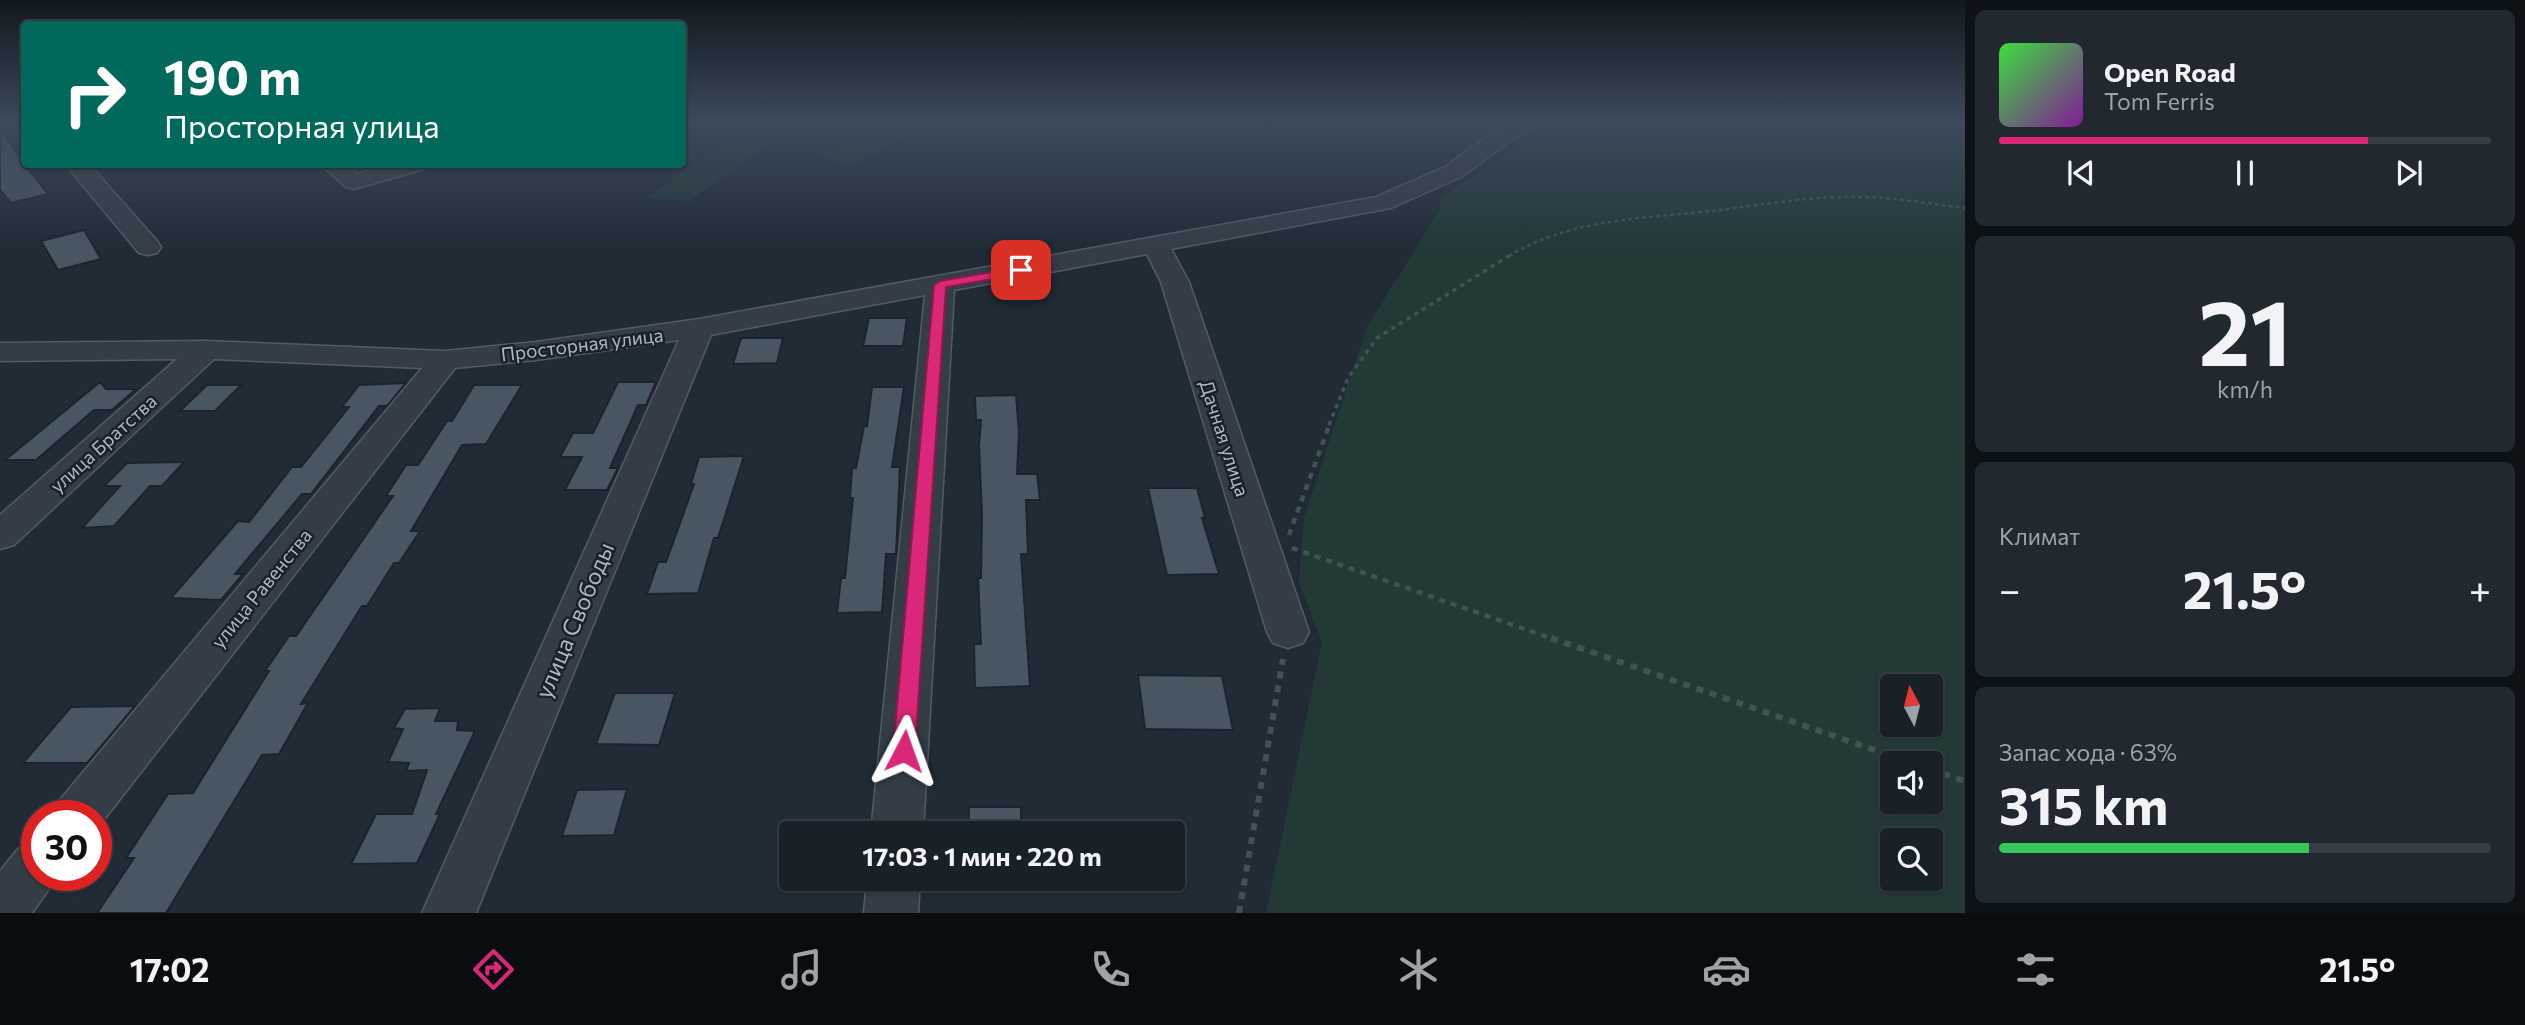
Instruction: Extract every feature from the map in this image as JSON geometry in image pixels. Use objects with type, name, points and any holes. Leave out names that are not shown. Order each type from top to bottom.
[{"type":"street","name":"Просторная улица","points":[[0,352],[206,350],[445,360],[536,351],[699,328],[1382,203],[1453,172],[1463,165]]},
{"type":"street","points":[[79,168],[148,247]]},
{"type":"street","points":[[336,168],[354,182],[402,168]]},
{"type":"street","name":"Дачная улица","points":[[1156,246],[1175,282],[1288,632]]},
{"type":"street","points":[[898,821],[940,285]]},
{"type":"street","name":"улица Свободы","points":[[449,913],[699,328]]},
{"type":"street","name":"улица Братства","points":[[0,536],[206,350]]},
{"type":"street","name":"улица Равенства","points":[[90,800],[445,360]]},
{"type":"street","points":[[0,911],[21,885]]},
{"type":"street","points":[[891,913],[893,891]]},
{"type":"path","points":[[1880,752],[1286,546],[1307,481],[1348,377],[1377,338],[1533,241],[1557,233],[1621,222],[1812,199],[1864,197],[1965,208]]},
{"type":"path","points":[[1239,913],[1288,632]]},
{"type":"path","points":[[1943,773],[1965,781]]},
{"type":"green space","points":[[693,165],[741,165],[690,201],[646,198]]},
{"type":"green space","points":[[1490,165],[1965,165],[1965,913],[1266,913],[1322,642],[1299,583],[1304,517],[1367,327],[1438,212],[1442,197]]},
{"type":"building","points":[[0,165],[21,165],[21,168],[27,168],[48,194],[11,203],[0,190]]},
{"type":"building","points":[[84,230],[101,259],[58,270],[41,241]]},
{"type":"building","points":[[869,318],[907,318],[903,346],[863,346]]},
{"type":"building","points":[[741,338],[783,338],[777,363],[733,364]]},
{"type":"building","points":[[100,382],[106,389],[136,389],[112,410],[94,410],[36,460],[5,460]]},
{"type":"building","points":[[618,382],[656,382],[646,405],[638,405],[610,468],[618,468],[607,490],[565,490],[582,457],[560,457],[573,433],[593,433]]},
{"type":"building","points":[[406,383],[387,406],[379,406],[311,494],[302,494],[235,574],[243,574],[221,600],[171,598],[238,521],[249,522],[292,467],[301,467],[349,407],[342,407],[359,385]]},
{"type":"building","points":[[207,385],[241,385],[215,411],[180,411]]},
{"type":"building","points":[[474,385],[522,385],[486,444],[462,445],[411,531],[420,531],[399,563],[394,563],[367,606],[362,606],[301,704],[308,703],[279,754],[262,755],[166,913],[97,913],[134,858],[126,858],[168,794],[193,793],[269,671],[265,671],[289,636],[296,636],[393,496],[386,496],[406,465],[418,465],[447,421],[452,421]]},
{"type":"building","points":[[872,387],[904,387],[892,467],[900,467],[896,554],[886,554],[882,612],[837,613],[841,578],[845,578],[853,498],[850,498],[852,468],[856,468],[864,426],[867,426]]},
{"type":"building","points":[[1016,395],[1019,432],[1017,474],[1037,474],[1040,500],[1026,500],[1028,554],[1021,554],[1030,686],[975,688],[974,644],[981,644],[978,578],[981,578],[982,514],[979,446],[981,420],[976,420],[975,396]]},
{"type":"building","points":[[744,456],[718,538],[714,538],[698,593],[647,594],[658,562],[666,562],[694,484],[691,484],[699,457]]},
{"type":"building","points":[[184,462],[162,486],[150,486],[114,526],[82,528],[120,486],[104,486],[127,463]]},
{"type":"building","points":[[1148,488],[1197,488],[1205,518],[1202,518],[1219,574],[1167,575]]},
{"type":"building","points":[[1138,675],[1222,676],[1233,730],[1145,729]]},
{"type":"building","points":[[615,693],[675,693],[659,745],[596,744]]},
{"type":"building","points":[[135,706],[87,763],[23,763],[71,707]]},
{"type":"building","points":[[440,708],[435,721],[458,721],[457,730],[475,731],[436,814],[440,814],[417,863],[351,864],[376,814],[412,814],[427,770],[406,771],[409,763],[388,762],[403,729],[394,728],[405,709]]},
{"type":"building","points":[[627,789],[614,835],[562,836],[577,790]]},
{"type":"building","points":[[969,807],[1021,807],[1021,821],[968,821]]},
{"type":"route","points":[[904,751],[940,285],[1021,270]]}]
